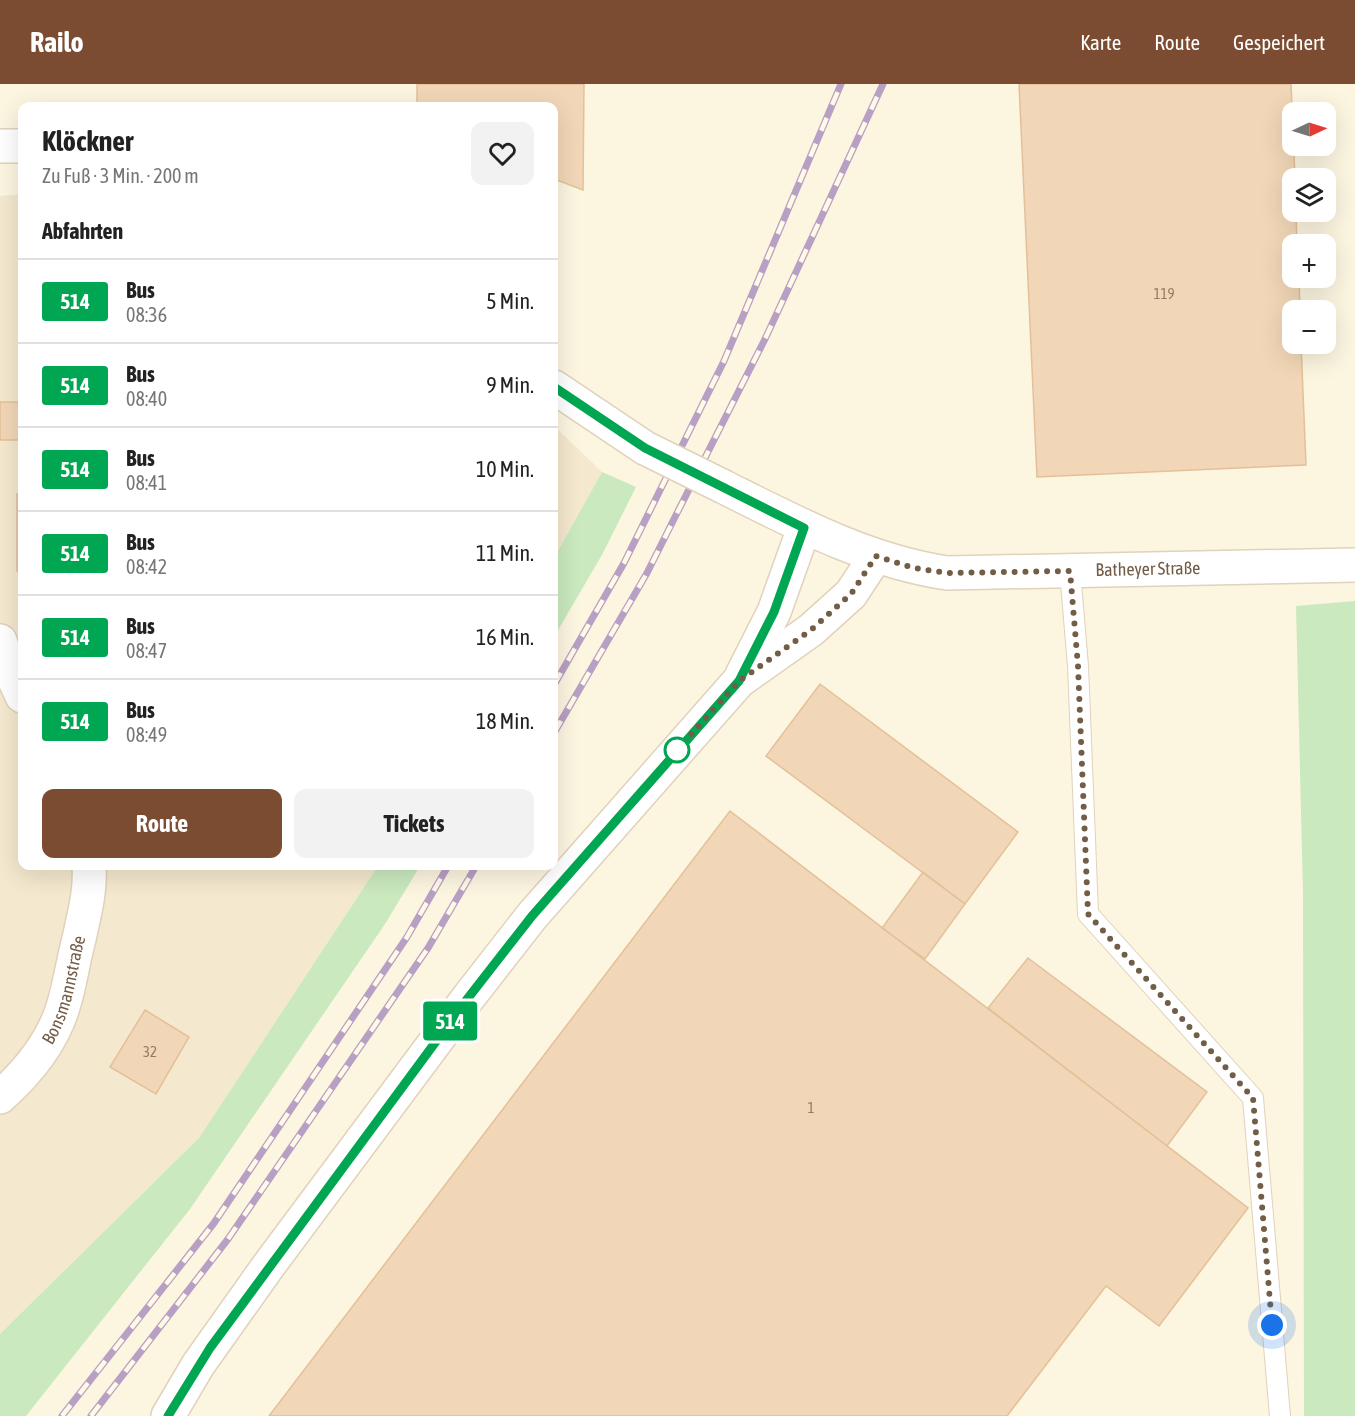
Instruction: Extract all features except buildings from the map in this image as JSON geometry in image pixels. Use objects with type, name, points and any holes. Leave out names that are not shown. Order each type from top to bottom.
[{"type":"street","points":[[0,146],[18,146]]},
{"type":"street","name":"Batheyer Straße","points":[[558,390],[645,448],[804,528],[914,568],[947,573],[1355,565]]},
{"type":"street","points":[[739,681],[774,612],[804,528]]},
{"type":"street","points":[[168,1416],[204,1356],[468,998],[532,916],[739,681],[811,630],[851,594],[876,556]]},
{"type":"street","points":[[0,641],[18,687]]},
{"type":"street","name":"Bonsmannstraße","points":[[0,1097],[32,1064],[48,1040],[62,1008],[86,907],[89,870]]},
{"type":"lane","points":[[1070,571],[1078,666],[1088,914],[1253,1098],[1280,1416]]},
{"type":"shaded area","points":[[18,194],[18,870],[375,870],[199,1138],[0,1334],[0,196]]},
{"type":"shaded area","points":[[558,430],[602,472],[558,551]]},
{"type":"green space","points":[[602,472],[636,487],[603,553],[558,630],[558,551]]},
{"type":"green space","points":[[1355,601],[1355,1416],[1304,1416],[1303,893],[1296,606]]},
{"type":"green space","points":[[375,870],[418,870],[385,924],[190,1209],[26,1416],[0,1416],[0,1334],[199,1138]]},
{"type":"railway","points":[[558,678],[624,563],[724,361],[841,84]]},
{"type":"railway","points":[[558,726],[647,573],[765,339],[883,84]]},
{"type":"railway","points":[[62,1416],[214,1223],[407,937],[446,870]]},
{"type":"railway","points":[[91,1416],[228,1239],[428,948],[474,870]]},
{"type":"bus line","name":"514","points":[[168,1416],[198,1365],[269,1265],[468,998],[532,916],[739,681],[774,612],[804,528],[645,448],[558,390]]},
{"type":"route","points":[[677,750],[739,681],[811,630],[851,594],[876,556],[914,568],[947,573],[1070,571],[1078,666],[1088,914],[1253,1098],[1272,1325]]}]
